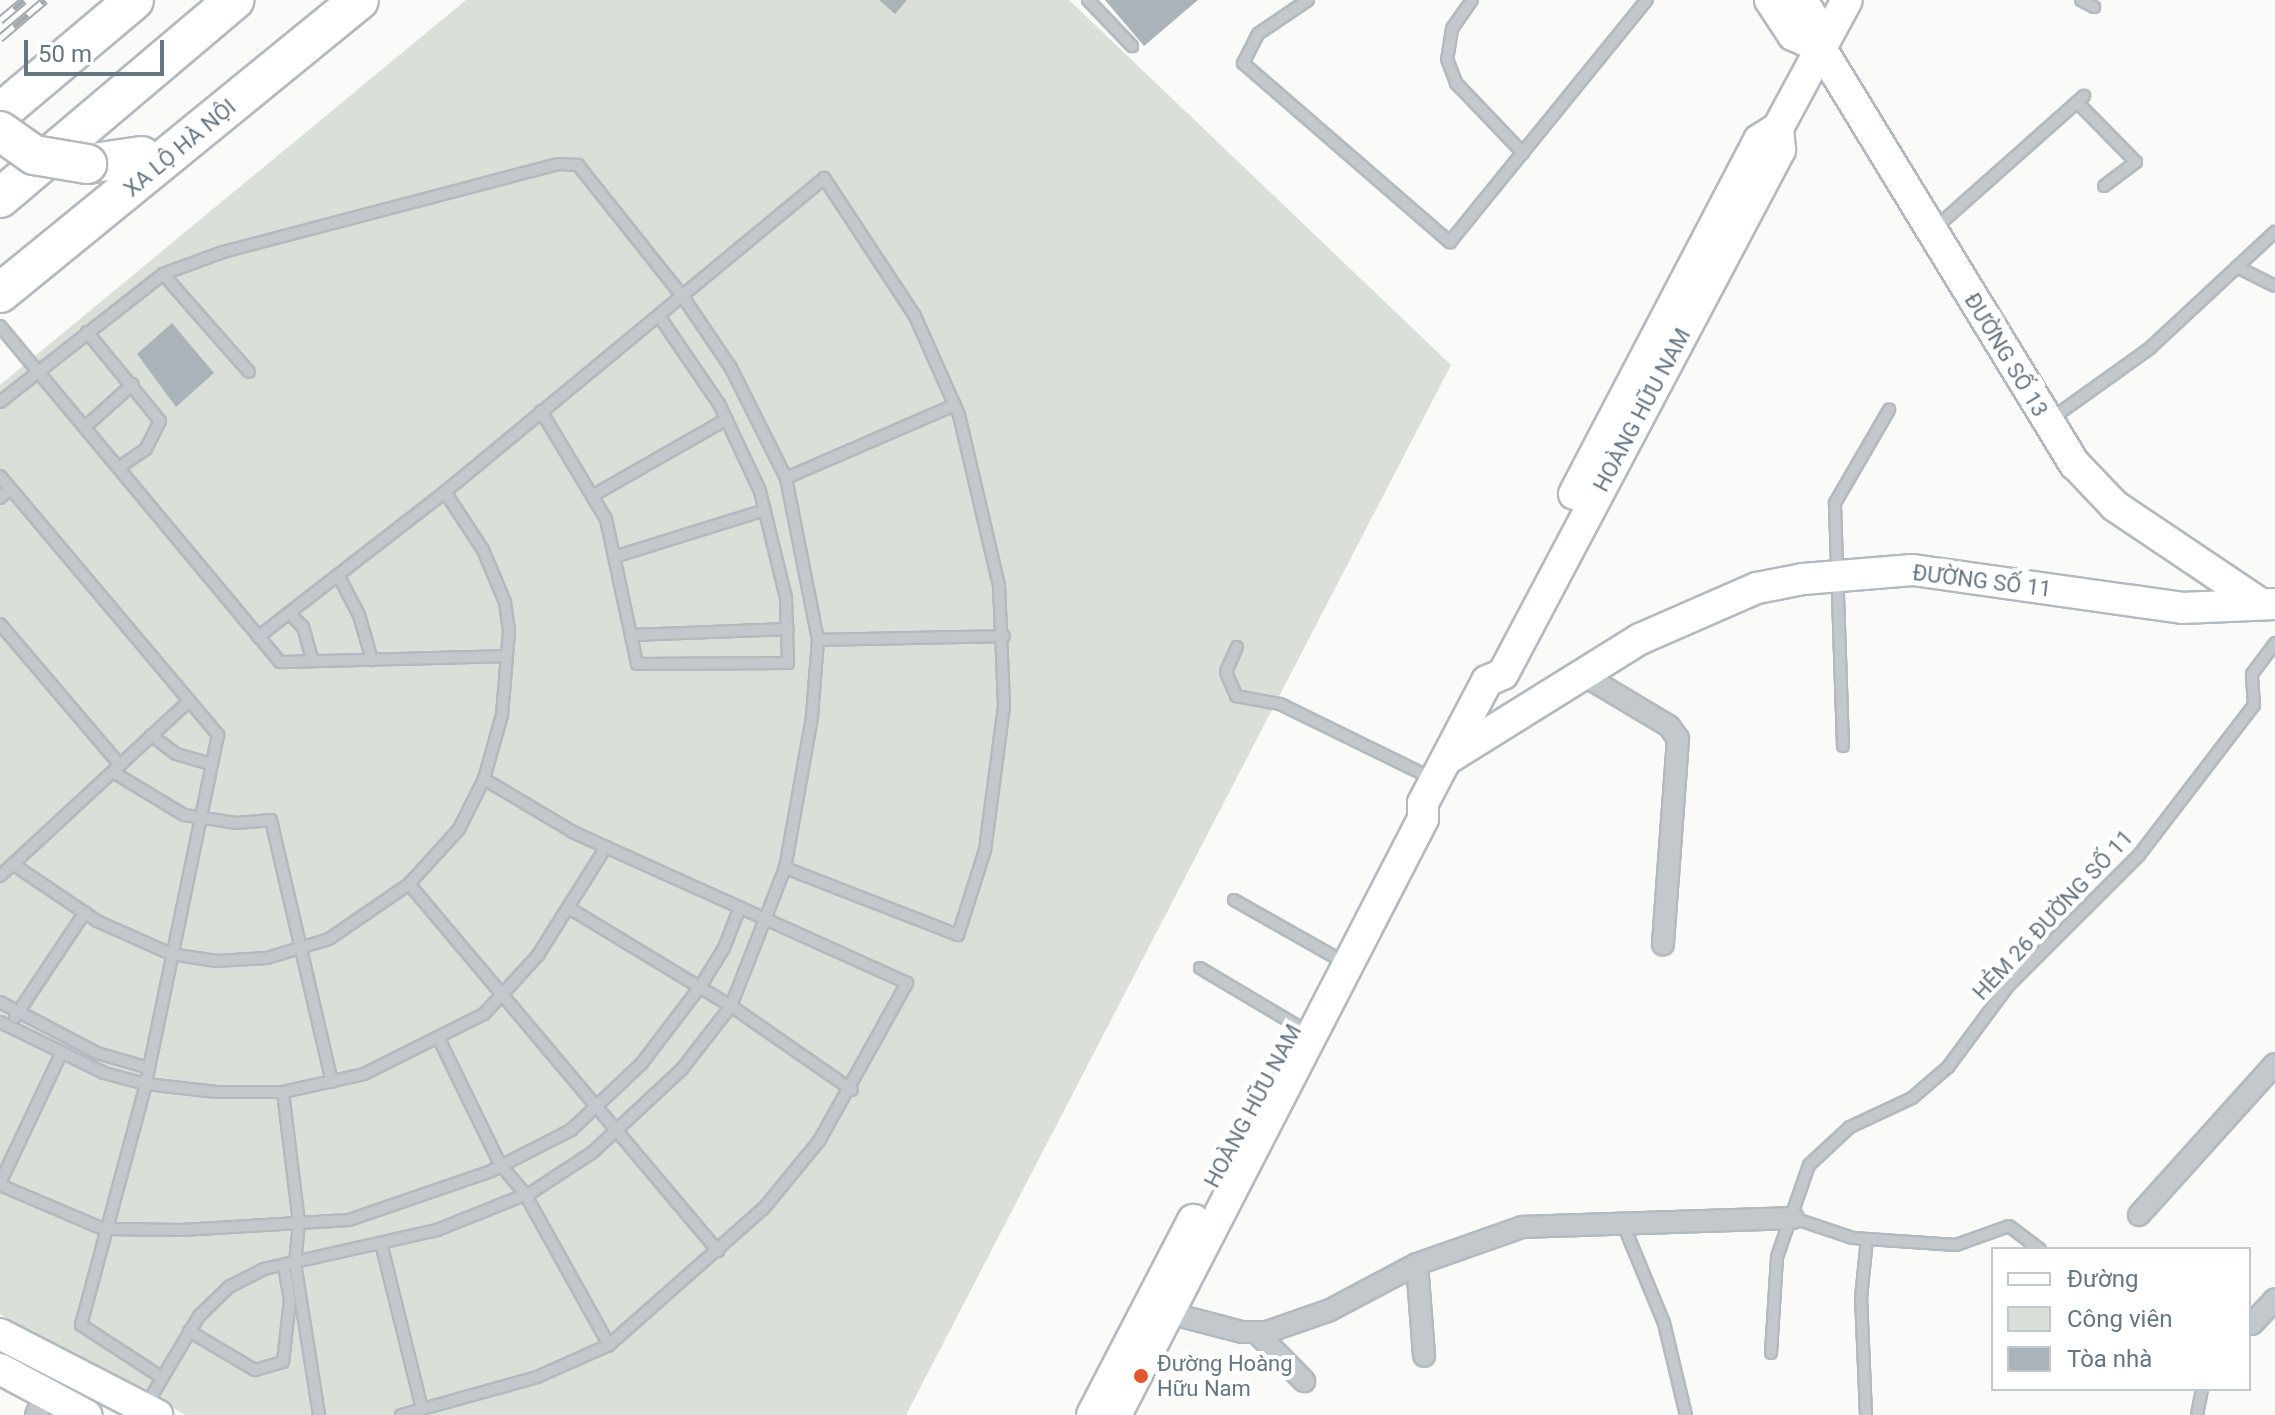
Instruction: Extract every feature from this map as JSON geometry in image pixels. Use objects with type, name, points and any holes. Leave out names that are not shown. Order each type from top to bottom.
[{"type":"highway","points":[[0,113],[134,0]]},
{"type":"highway","points":[[0,198],[234,0]]},
{"type":"highway","name":"XA LỘ HÀ NỘI","points":[[0,277],[141,156],[332,0]]},
{"type":"highway","name":"XA LỘ HÀ NỘI","points":[[0,293],[359,0]]},
{"type":"highway","points":[[0,131],[34,155],[87,164],[141,156]]},
{"type":"main road","name":"ĐƯỜNG SỐ 13","points":[[1770,0],[1793,35],[1820,47]]},
{"type":"main road","name":"ĐƯỜNG SỐ 13","points":[[1802,0],[1814,20],[1820,47],[2046,422],[2115,506],[2267,603]]},
{"type":"main road","name":"HOÀNG HỮU NAM","points":[[1092,1415],[1159,1309],[1423,819],[1435,781],[1487,681],[1485,666],[1759,140],[1778,128],[1847,0]]},
{"type":"main road","name":"ĐƯỜNG SỐ 11","points":[[1435,781],[1525,710],[1580,673],[1640,639],[1757,588],[1840,574],[1913,570],[2182,608],[2267,603]]},
{"type":"main road","points":[[1487,681],[1501,702],[1525,710]]},
{"type":"main road","name":"HOÀNG HỮU NAM","points":[[1116,1415],[1159,1309],[1296,1025],[1409,812],[1435,781]]},
{"type":"main road","points":[[0,1334],[151,1412]]},
{"type":"main road","points":[[0,1369],[41,1404],[86,1415]]},
{"type":"street","points":[[1580,673],[1669,726],[1678,739],[1663,944]]},
{"type":"street","points":[[2139,1215],[2275,1064]]},
{"type":"street","points":[[1159,1309],[1256,1332],[1330,1310],[1417,1264],[1522,1227],[1793,1218]]},
{"type":"street","points":[[1417,1264],[1424,1356]]},
{"type":"street","points":[[2252,1324],[2275,1299]]},
{"type":"street","points":[[1256,1332],[1304,1381]]},
{"type":"lane","points":[[1088,0],[1132,46]]},
{"type":"lane","points":[[1308,0],[1258,34],[1243,63],[1450,242],[1647,0]]},
{"type":"lane","points":[[1472,0],[1452,29],[1447,59],[1456,83],[1523,153]]},
{"type":"lane","points":[[2081,0],[2094,7]]},
{"type":"lane","points":[[1932,231],[2081,99],[2136,162],[2104,186]]},
{"type":"lane","points":[[1,398],[163,274],[223,252],[559,164],[578,165],[683,297],[731,368],[786,478],[818,640],[810,731],[785,868],[768,919],[731,1006],[682,1069],[593,1152],[525,1194],[437,1230],[290,1264],[230,1286],[189,1331],[161,1377],[151,1412]]},
{"type":"lane","points":[[258,637],[445,492],[824,178],[915,316],[955,405],[985,509],[1004,636],[997,785],[985,850],[958,935],[785,868]]},
{"type":"lane","points":[[2046,422],[2150,348],[2275,232]]},
{"type":"lane","points":[[2237,267],[2275,286]]},
{"type":"lane","points":[[163,274],[249,372]]},
{"type":"lane","points":[[541,411],[592,496],[617,556],[637,664],[788,663],[786,598],[765,510],[727,419],[659,316]]},
{"type":"lane","points":[[0,326],[280,662],[505,656]]},
{"type":"lane","points":[[87,332],[133,384],[160,421],[146,449],[119,467]]},
{"type":"lane","points":[[85,427],[133,384]]},
{"type":"lane","points":[[786,478],[955,405]]},
{"type":"lane","points":[[1843,746],[1840,574],[1835,503],[1889,410]]},
{"type":"lane","points":[[592,496],[727,419]]},
{"type":"lane","points":[[0,476],[218,735],[146,1084],[103,1229],[81,1325],[161,1377]]},
{"type":"lane","points":[[0,498],[10,489]]},
{"type":"lane","points":[[14,865],[85,912],[171,954],[216,961],[267,958],[302,950],[366,917],[409,884],[459,829],[484,779],[502,715],[505,602],[483,550],[445,492]]},
{"type":"lane","points":[[617,556],[765,510]]},
{"type":"lane","points":[[338,575],[359,615],[372,660]]},
{"type":"lane","points":[[289,613],[303,627],[313,661]]},
{"type":"lane","points":[[0,624],[116,768],[184,815],[237,823],[271,820],[332,1082]]},
{"type":"lane","points":[[632,635],[788,629]]},
{"type":"lane","points":[[818,640],[1004,636]]},
{"type":"lane","name":"HẺM 26 ĐƯỜNG SỐ 11","points":[[1771,1353],[1777,1257],[1809,1165],[1850,1127],[1912,1098],[1948,1067],[2009,985],[2139,855],[2254,705],[2252,674],[2275,643]]},
{"type":"lane","points":[[1237,647],[1226,672],[1236,696],[1280,704],[1435,781]]},
{"type":"lane","points":[[0,876],[189,701]]},
{"type":"lane","points":[[151,735],[176,754],[211,764]]},
{"type":"lane","points":[[401,1415],[537,1377],[609,1345],[764,1208],[819,1141],[852,1090],[907,983],[606,847],[484,779]]},
{"type":"lane","points":[[85,912],[18,1014],[4,1025],[61,1054],[146,1084],[217,1092],[283,1092],[364,1074],[484,1014],[569,908],[606,847]]},
{"type":"lane","points":[[409,884],[718,1251]]},
{"type":"lane","points":[[1234,900],[1333,956]]},
{"type":"lane","points":[[61,1054],[0,1184],[103,1229],[349,1220],[500,1164],[571,1130],[597,1109],[642,1063],[700,987],[724,948],[740,907]]},
{"type":"lane","points":[[569,908],[731,1006],[852,1090]]},
{"type":"lane","points":[[1200,968],[1296,1025]]},
{"type":"lane","points":[[0,1002],[97,1053],[149,1068]]},
{"type":"lane","points":[[438,1037],[500,1164],[525,1194],[609,1345]]},
{"type":"lane","points":[[189,1331],[255,1370],[283,1362],[290,1325],[290,1264],[299,1223],[283,1092]]},
{"type":"lane","points":[[1793,1218],[1867,1239],[1956,1245],[2009,1226],[2037,1247]]},
{"type":"lane","points":[[1623,1224],[1664,1323],[1686,1415]]},
{"type":"lane","points":[[1866,1415],[1861,1298],[1867,1239]]},
{"type":"lane","points":[[381,1243],[422,1409]]},
{"type":"lane","points":[[290,1264],[319,1415]]},
{"type":"lane","points":[[2197,1415],[2202,1391]]},
{"type":"green space","points":[[466,0],[1069,0],[1451,365],[906,1415],[186,1415],[0,1314],[0,385]]},
{"type":"building","points":[[879,0],[907,0],[895,14]]},
{"type":"building","points":[[1105,0],[1198,0],[1144,46]]},
{"type":"building","points":[[172,323],[214,373],[176,407],[137,354]]},
{"type":"railway","points":[[0,20],[24,0]]},
{"type":"railway","points":[[0,38],[45,0]]},
{"type":"place","name":"Đường Hoàng Hữu Nam","points":[[1141,1376]]}]
